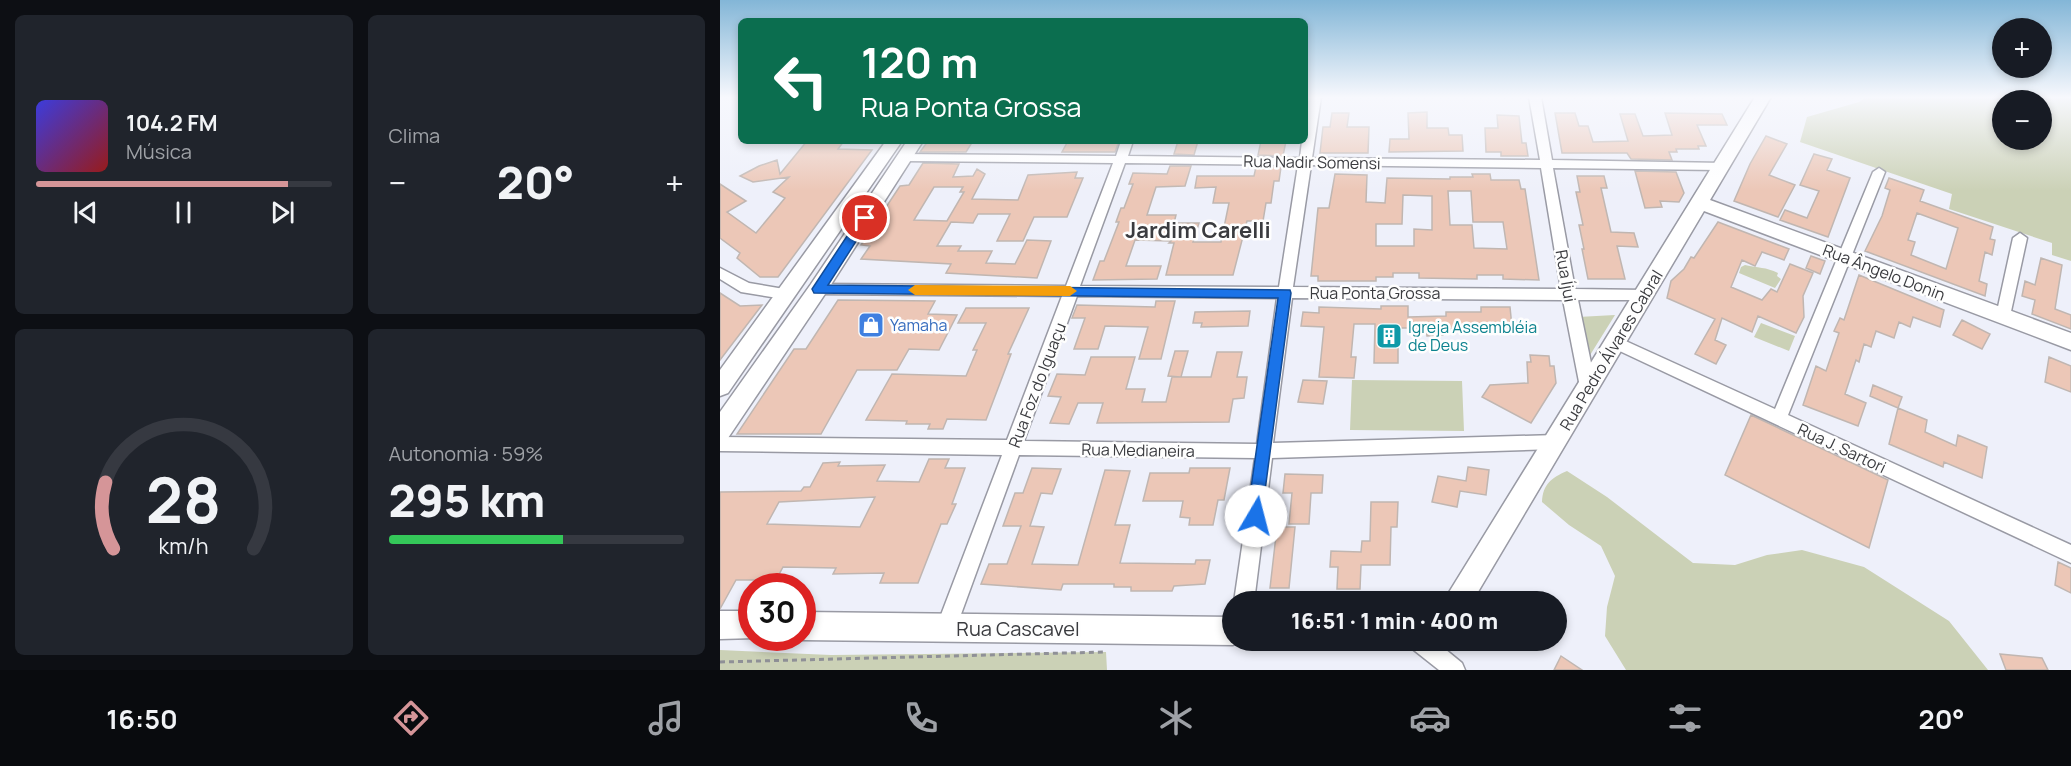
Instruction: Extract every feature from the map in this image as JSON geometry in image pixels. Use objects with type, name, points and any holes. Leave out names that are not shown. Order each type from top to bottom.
[{"type":"street","points":[[1245,591],[1285,293],[1311,128]]},
{"type":"street","name":"Rua Íjui","points":[[1540,128],[1588,387]]},
{"type":"street","name":"Rua Pedro Álvares Cabral","points":[[1463,591],[1645,295],[1743,128]]},
{"type":"street","name":"Rua Foz do Iguaçu","points":[[946,628],[1126,144]]},
{"type":"street","points":[[720,387],[877,165],[902,149]]},
{"type":"street","points":[[720,432],[818,289],[902,149]]},
{"type":"street","name":"Rua Nadir Somensi","points":[[902,149],[1121,159],[1547,166],[1720,166]]},
{"type":"street","points":[[1779,418],[1879,172]]},
{"type":"street","name":"Rua Ângelo Donin","points":[[1698,202],[2071,342]]},
{"type":"street","points":[[2003,316],[2020,238]]},
{"type":"street","points":[[720,273],[746,288],[784,294]]},
{"type":"street","name":"Rua Ponta Grossa","points":[[818,289],[1645,295]]},
{"type":"street","name":"Rua J. Sartori","points":[[1614,342],[2071,554]]},
{"type":"street","points":[[720,392],[747,391]]},
{"type":"street","name":"Rua Medianeira","points":[[720,444],[1264,451],[1556,442]]},
{"type":"street","points":[[720,625],[738,625]]},
{"type":"street","name":"Rua Cascavel","points":[[816,626],[946,628],[1222,638]]},
{"type":"street","points":[[1429,651],[1455,670]]},
{"type":"path","points":[[720,662],[1110,652]]},
{"type":"green space","points":[[1804,128],[1992,128],[1992,150],[2052,150],[2052,128],[2071,128],[2071,261],[2052,255],[2052,243],[1949,209],[1952,194],[1800,142]]},
{"type":"green space","points":[[1745,265],[1774,271],[1781,279],[1775,288],[1739,273],[1741,267]]},
{"type":"green space","points":[[1615,315],[1587,360],[1578,317]]},
{"type":"green space","points":[[1761,323],[1795,336],[1789,351],[1754,337]]},
{"type":"green space","points":[[1352,380],[1462,381],[1464,431],[1350,430]]},
{"type":"green space","points":[[1567,471],[1607,497],[1693,563],[1735,565],[1767,555],[1802,550],[1864,567],[1949,621],[1988,670],[1626,670],[1605,636],[1607,607],[1615,576],[1601,546],[1569,525],[1542,502],[1549,482]]},
{"type":"green space","points":[[720,650],[831,655],[1106,652],[1107,670],[720,670]]},
{"type":"building","points":[[1323,128],[1369,128],[1368,153],[1320,153]]},
{"type":"building","points":[[1409,128],[1448,128],[1449,135],[1462,135],[1463,151],[1389,152],[1390,139],[1409,139]]},
{"type":"building","points":[[1485,128],[1520,128],[1522,143],[1526,143],[1528,156],[1501,156],[1501,152],[1486,152]]},
{"type":"building","points":[[1558,128],[1589,128],[1593,142],[1628,141],[1624,128],[1640,128],[1643,136],[1672,135],[1670,128],[1698,128],[1706,146],[1698,146],[1699,149],[1676,149],[1677,152],[1669,152],[1672,160],[1631,159],[1627,153],[1562,153]]},
{"type":"building","points":[[1766,136],[1787,144],[1769,175],[1795,185],[1778,217],[1734,201],[1750,164]]},
{"type":"building","points":[[805,144],[842,144],[838,149],[872,150],[778,277],[760,277],[737,258],[740,253],[720,238],[720,184],[746,201],[727,212],[756,233],[785,198],[773,192],[789,177],[753,182],[740,176],[777,160],[780,174]]},
{"type":"building","points":[[926,144],[971,144],[966,152],[920,152]]},
{"type":"building","points":[[1066,144],[1118,144],[1115,152],[1062,152]]},
{"type":"building","points":[[1177,144],[1197,144],[1194,155],[1174,154]]},
{"type":"building","points":[[1260,144],[1285,144],[1283,156],[1258,155]]},
{"type":"building","points":[[1814,154],[1832,159],[1827,170],[1850,178],[1828,237],[1780,220],[1785,210],[1807,218],[1819,191],[1800,185]]},
{"type":"building","points":[[923,163],[959,164],[953,177],[973,176],[977,169],[985,174],[972,199],[1018,200],[1028,175],[1077,172],[1075,178],[1083,178],[1067,217],[1034,217],[1023,241],[997,241],[1010,214],[978,214],[973,223],[951,222],[937,246],[961,246],[958,251],[992,251],[986,263],[1015,264],[1027,240],[1051,241],[1037,278],[946,273],[951,264],[861,259],[870,246],[861,245],[900,186],[909,185]],"holes":[[[934,187],[963,187],[960,192],[964,192],[947,221],[914,220]]]},
{"type":"building","points":[[1170,166],[1191,166],[1185,186],[1156,187],[1147,215],[1176,215],[1174,223],[1199,223],[1193,242],[1221,242],[1229,203],[1213,203],[1216,187],[1195,188],[1197,176],[1254,176],[1256,167],[1281,167],[1279,181],[1274,181],[1271,203],[1266,203],[1263,221],[1247,221],[1233,275],[1166,275],[1174,243],[1135,240],[1126,266],[1161,266],[1157,279],[1093,280],[1100,261],[1104,261],[1119,222],[1116,222],[1133,184],[1129,184],[1133,173],[1167,174]]},
{"type":"building","points":[[1635,171],[1676,172],[1684,193],[1679,202],[1660,201],[1662,207],[1645,208]]},
{"type":"building","points":[[1335,174],[1367,175],[1366,202],[1385,203],[1387,178],[1450,179],[1450,177],[1473,177],[1472,174],[1490,174],[1491,180],[1519,180],[1521,189],[1525,189],[1539,280],[1503,279],[1503,275],[1477,275],[1477,279],[1419,278],[1419,273],[1393,273],[1393,277],[1376,277],[1376,281],[1318,281],[1318,276],[1311,276],[1318,208],[1329,208]],"holes":[[[1448,191],[1471,191],[1473,222],[1503,222],[1507,249],[1474,248],[1472,225],[1450,225]],[[1403,195],[1432,196],[1432,230],[1414,229],[1414,246],[1376,246],[1376,224],[1402,224]]]},
{"type":"building","points":[[1577,176],[1604,176],[1607,188],[1601,188],[1611,232],[1634,233],[1638,247],[1617,246],[1625,279],[1588,279],[1579,225],[1583,225],[1576,192],[1580,192]]},
{"type":"building","points":[[1889,178],[1924,190],[1920,201],[1993,227],[1990,239],[1995,240],[1992,255],[1985,252],[1979,281],[1987,284],[1985,296],[1865,251],[1882,216],[1890,190],[1885,188]],"holes":[[[1917,213],[1958,228],[1946,269],[1911,255],[1915,242],[1908,240]]]},
{"type":"building","points":[[1718,222],[1789,249],[1784,260],[1762,252],[1755,266],[1742,260],[1731,287],[1762,300],[1771,289],[1777,292],[1790,264],[1813,273],[1803,296],[1804,317],[1796,333],[1758,316],[1752,332],[1722,318],[1715,340],[1726,345],[1716,364],[1695,354],[1715,319],[1667,298],[1671,281],[1684,269],[1691,257],[1694,258]]},
{"type":"building","points":[[1811,256],[1825,261],[1820,274],[1806,268]]},
{"type":"building","points":[[2041,258],[2062,265],[2055,309],[2071,315],[2071,329],[2032,314],[2035,300],[2022,296],[2025,281],[2035,285]]},
{"type":"building","points":[[1859,275],[1944,310],[1940,327],[1913,317],[1910,327],[1899,322],[1894,338],[1876,331],[1871,347],[1864,344],[1845,394],[1866,403],[1858,426],[1803,405],[1816,366],[1826,371],[1839,333],[1834,331],[1840,318],[1844,320]]},
{"type":"building","points":[[720,293],[740,306],[762,305],[720,360]]},
{"type":"building","points":[[838,300],[935,301],[928,314],[957,315],[939,350],[909,349],[897,370],[857,370],[821,434],[737,434],[794,349],[806,349]]},
{"type":"building","points":[[1156,301],[1175,301],[1161,359],[1139,359],[1148,327],[1105,326],[1098,349],[1074,349],[1085,318],[1072,318],[1077,305],[1155,307]]},
{"type":"building","points":[[1381,306],[1408,306],[1408,317],[1446,316],[1446,312],[1481,312],[1481,307],[1510,307],[1512,327],[1442,329],[1443,335],[1427,336],[1426,328],[1398,328],[1398,363],[1374,363],[1375,324],[1354,324],[1351,357],[1356,357],[1354,378],[1319,377],[1324,327],[1301,326],[1303,312],[1319,313],[1319,307],[1381,309]]},
{"type":"building","points":[[966,308],[1029,308],[1008,354],[1011,354],[986,420],[947,419],[943,429],[928,429],[930,424],[866,420],[892,374],[966,376],[977,350],[973,350],[986,323],[958,323]]},
{"type":"building","points":[[1250,311],[1248,326],[1201,327],[1202,323],[1193,323],[1195,312]]},
{"type":"building","points":[[1962,320],[1990,334],[1982,349],[1953,335]]},
{"type":"building","points":[[1175,351],[1188,351],[1181,377],[1168,376]]},
{"type":"building","points":[[1217,352],[1242,352],[1237,377],[1247,377],[1244,398],[1233,399],[1229,422],[1097,423],[1103,403],[1078,403],[1069,424],[1050,423],[1061,397],[1048,396],[1057,374],[1085,375],[1091,357],[1135,357],[1126,389],[1145,389],[1142,402],[1166,402],[1172,377],[1211,377]]},
{"type":"building","points":[[1530,355],[1549,356],[1550,366],[1554,366],[1556,383],[1531,423],[1482,397],[1490,385],[1528,383],[1527,362],[1531,362]]},
{"type":"building","points":[[2049,357],[2071,366],[2071,392],[2045,382]]},
{"type":"building","points":[[1303,380],[1327,381],[1323,404],[1298,402]]},
{"type":"building","points":[[1873,385],[1902,397],[1898,408],[1870,396]]},
{"type":"building","points":[[1898,408],[1927,420],[1925,432],[1956,446],[1958,435],[1987,447],[1982,478],[1944,462],[1943,467],[1889,444]]},
{"type":"building","points":[[1751,415],[1888,480],[1869,548],[1725,475]]},
{"type":"building","points":[[929,459],[949,459],[945,468],[965,468],[952,504],[956,504],[947,524],[941,524],[918,583],[880,583],[884,573],[833,574],[836,568],[783,567],[780,573],[738,573],[738,580],[720,609],[720,492],[801,491],[804,487],[810,487],[823,463],[840,462],[838,466],[885,465],[877,481],[919,482]],"holes":[[[875,497],[860,527],[767,524],[779,502]]]},
{"type":"building","points":[[1468,467],[1489,470],[1486,495],[1460,491],[1457,507],[1432,502],[1438,476],[1466,481]]},
{"type":"building","points":[[1032,468],[1061,469],[1052,494],[1041,493],[1030,526],[1044,527],[1032,564],[1078,565],[1105,470],[1130,471],[1115,525],[1130,525],[1120,563],[1195,564],[1196,560],[1210,560],[1205,584],[1174,586],[1172,591],[1131,591],[1131,587],[1114,587],[1114,584],[1063,584],[1061,590],[981,584],[989,564],[1007,564],[1021,526],[1003,526],[1015,493],[1023,493]]},
{"type":"building","points":[[1190,468],[1230,468],[1224,500],[1218,500],[1213,525],[1189,525],[1190,518],[1180,517],[1183,501],[1143,501],[1150,473],[1189,473]]},
{"type":"building","points":[[1285,474],[1323,475],[1322,493],[1311,493],[1309,524],[1289,524],[1292,493],[1283,493]]},
{"type":"building","points":[[1371,502],[1398,502],[1397,527],[1391,527],[1390,565],[1361,565],[1360,589],[1337,589],[1338,567],[1330,567],[1331,551],[1361,552],[1362,541],[1370,541]]},
{"type":"building","points":[[1277,527],[1295,527],[1289,588],[1270,588]]},
{"type":"building","points":[[2058,562],[2071,568],[2071,593],[2055,585]]},
{"type":"building","points":[[2000,654],[2042,658],[2048,670],[2006,670]]},
{"type":"building","points":[[1561,656],[1582,670],[1554,670]]},
{"type":"slow traffic","points":[[915,290],[1070,291]]},
{"type":"place","name":"Yamaha","points":[[871,325]]},
{"type":"place","name":"Igreja Assembléia de Deus","points":[[1389,336]]},
{"type":"district","name":"Jardim Carelli","points":[[1198,230]]},
{"type":"route","points":[[865,218],[818,289],[1285,293],[1256,516]]}]
